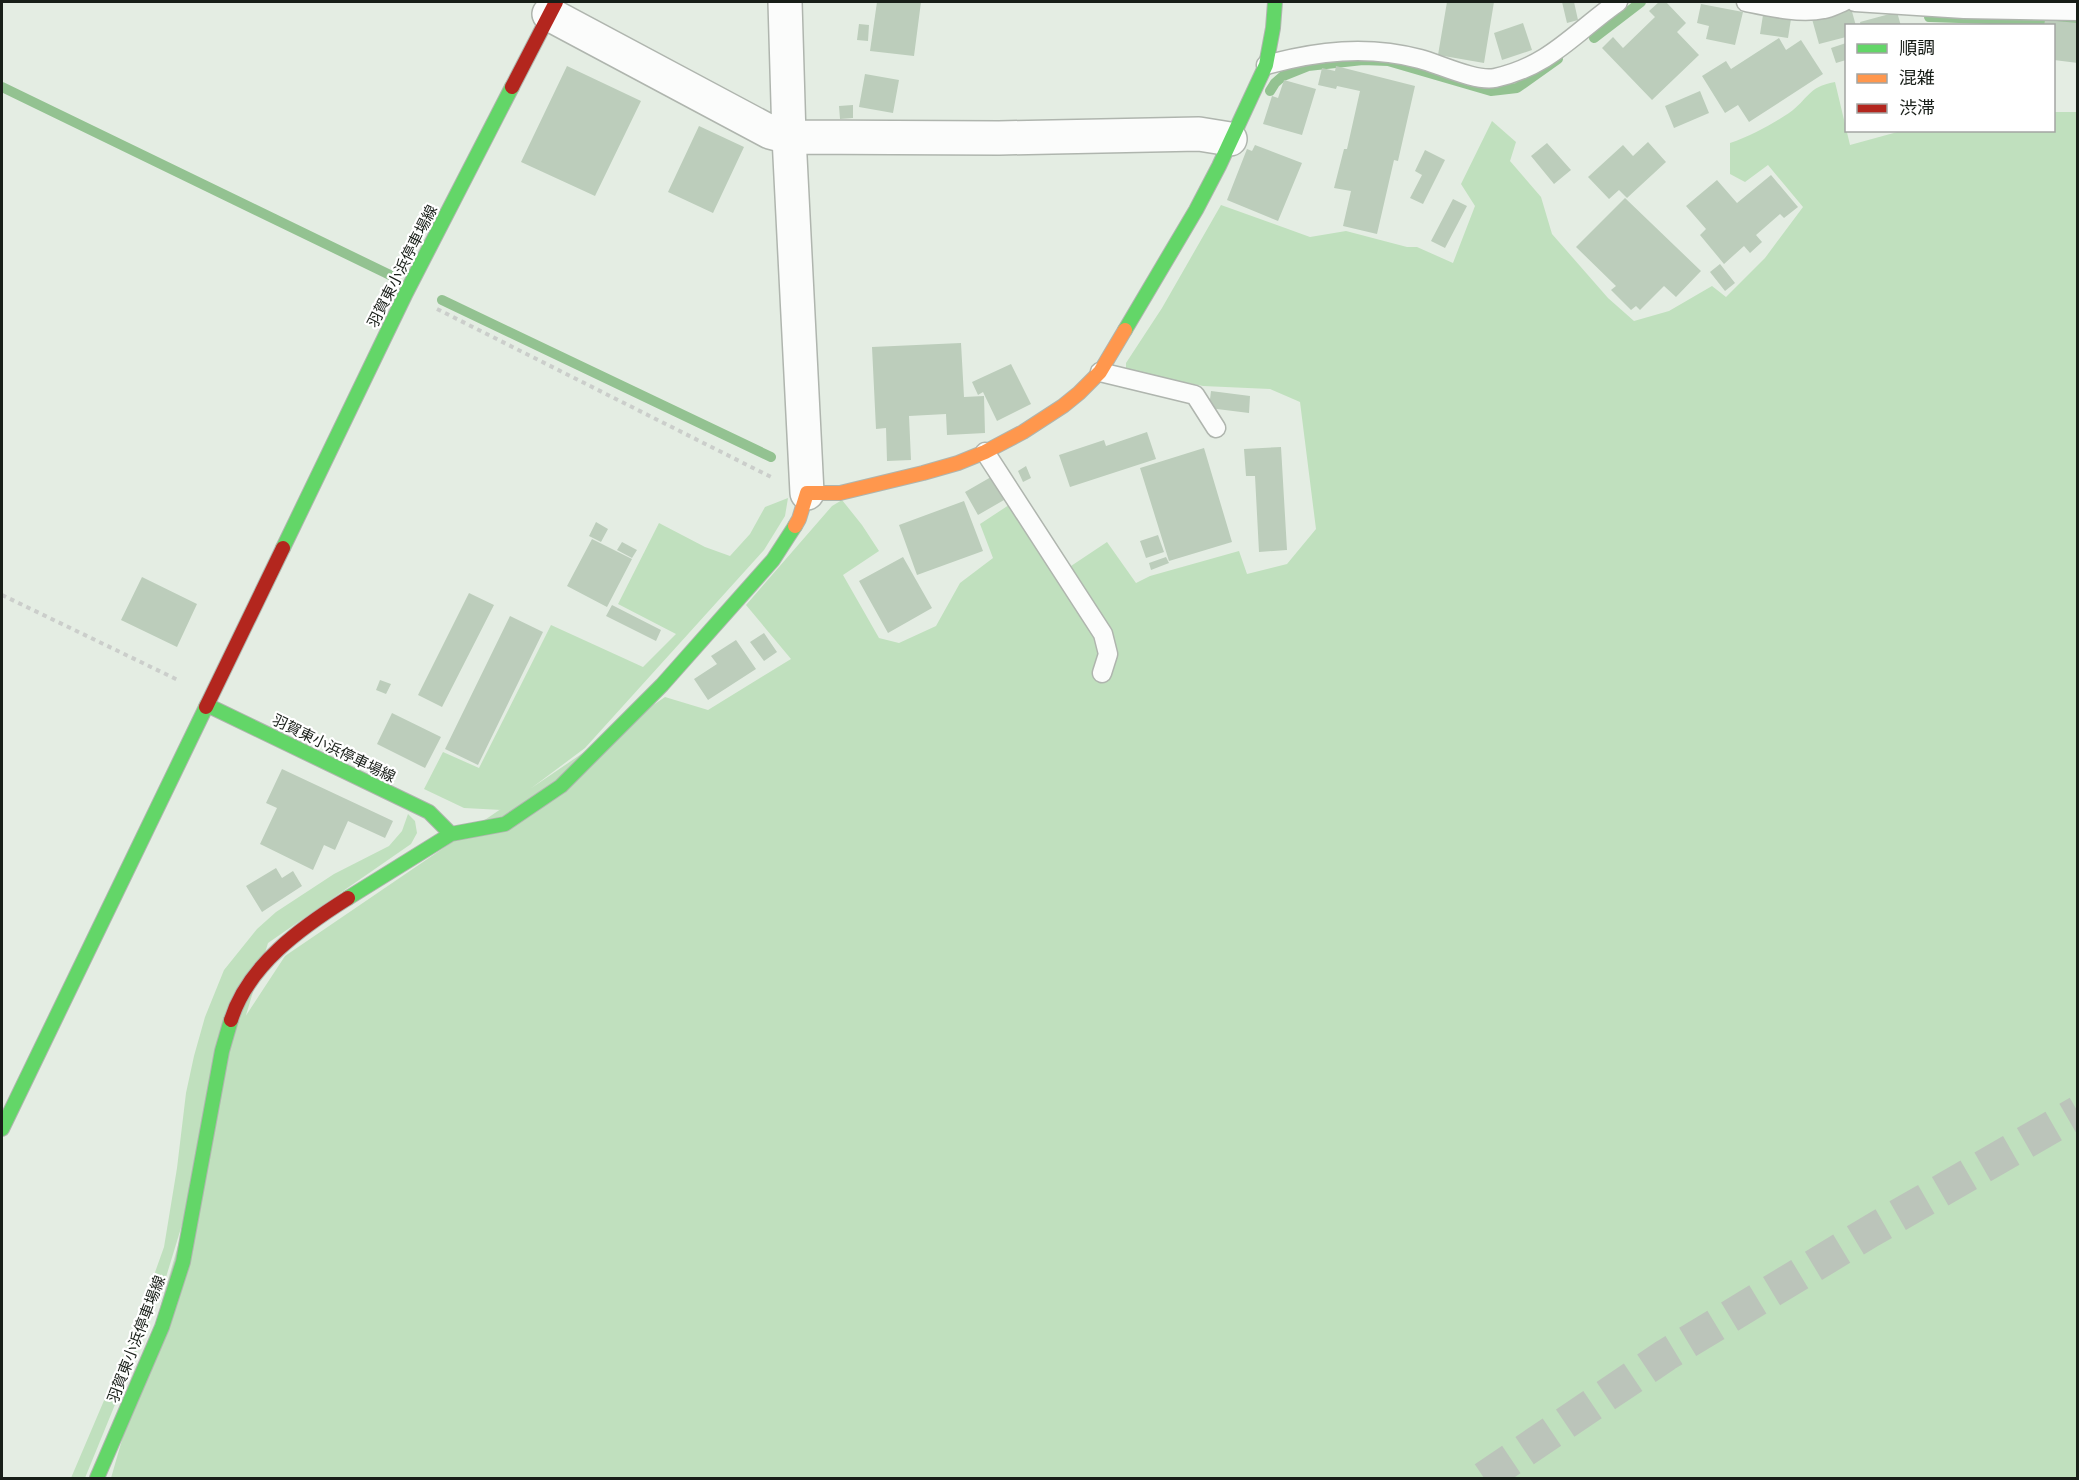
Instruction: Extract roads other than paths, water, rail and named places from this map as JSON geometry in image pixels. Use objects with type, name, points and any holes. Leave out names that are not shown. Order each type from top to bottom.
[{"type":"main road","points":[[451,834],[505,824],[561,786],[662,685],[773,560],[799,519],[807,493],[840,493],[923,473],[985,452],[1023,432],[1063,406],[1100,372],[1196,210],[1266,64],[1275,2]]},
{"type":"main road","name":"羽賀東小浜停車場線","points":[[97,1479],[162,1327],[183,1262],[222,1051],[233,1014],[246,989],[280,946],[329,910],[451,834],[429,812],[207,705],[406,293],[553,8]]},
{"type":"main road","points":[[2,1129],[207,705]]},
{"type":"street","points":[[784,2],[807,493]]},
{"type":"street","points":[[553,8],[770,132],[789,137],[999,138],[1199,134],[1230,140]]},
{"type":"lane","points":[[1266,64],[1298,56],[1344,50],[1375,50],[1420,59],[1460,73],[1491,79],[1531,66],[1553,53],[1618,2]]},
{"type":"lane","points":[[1746,2],[1802,9],[1825,9],[1843,2]]},
{"type":"lane","points":[[1856,2],[2078,11]]},
{"type":"lane","points":[[1100,372],[1195,395],[1216,428]]},
{"type":"lane","points":[[985,452],[1103,634],[1108,654],[1102,673]]},
{"type":"waterway","points":[[1594,38],[1641,2]]},
{"type":"waterway","points":[[1929,17],[2078,22]]},
{"type":"waterway","points":[[1270,91],[1283,76],[1308,66],[1363,60],[1388,61],[1491,91],[1517,88],[1558,59]]},
{"type":"waterway","points":[[2,87],[390,275]]},
{"type":"waterway","points":[[442,300],[771,457]]},
{"type":"tunnel","points":[[1484,1478],[1666,1355],[1871,1231],[2078,1112]]}]
